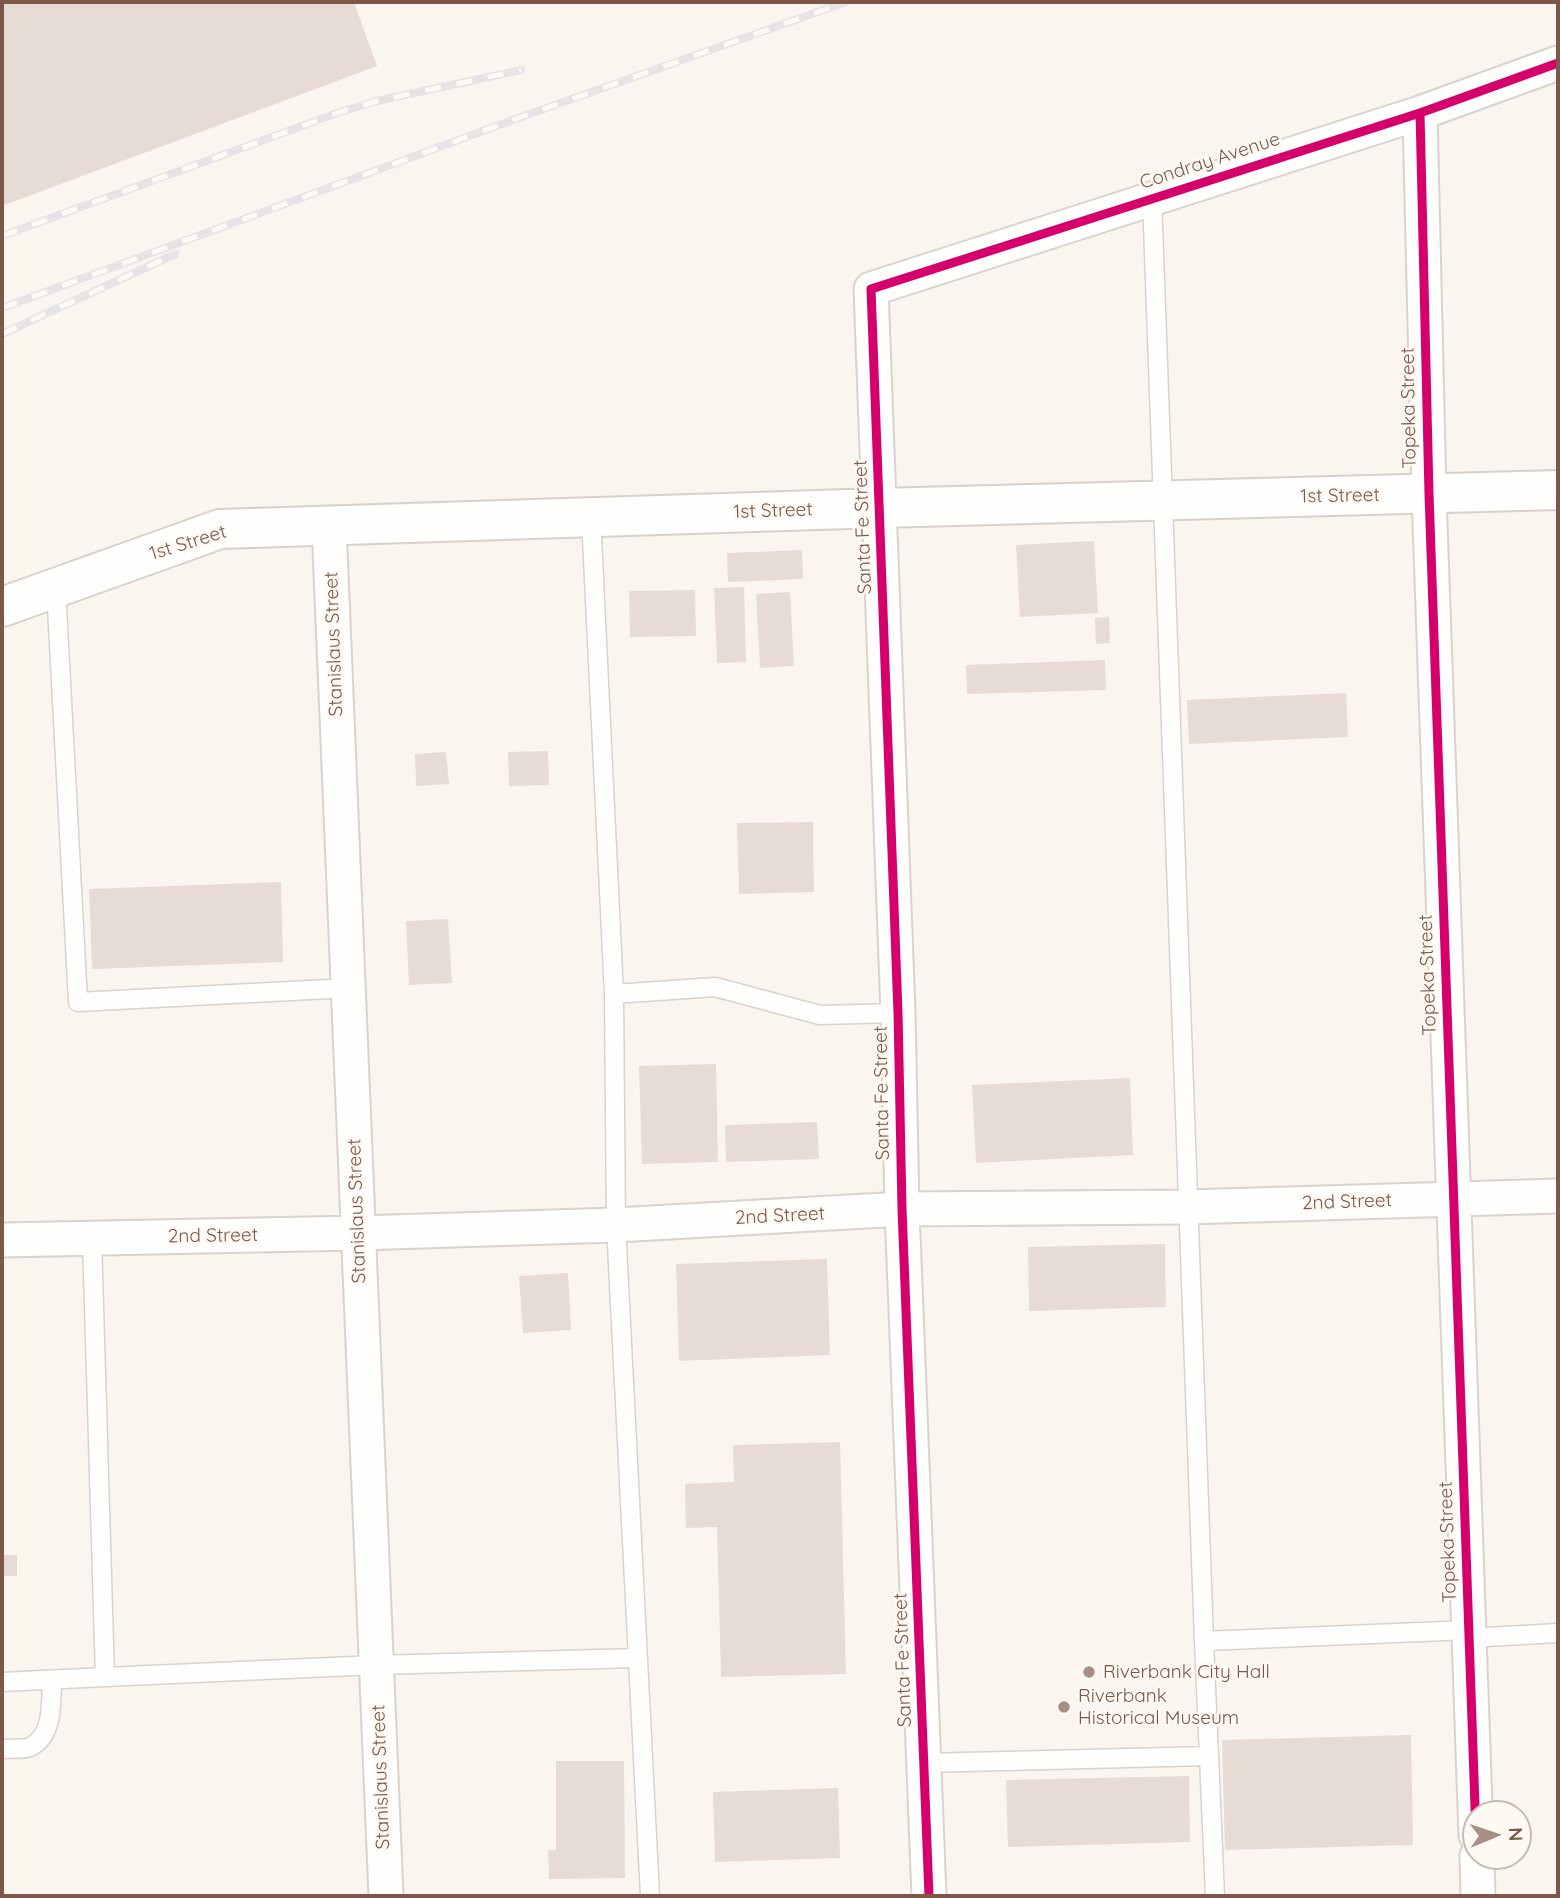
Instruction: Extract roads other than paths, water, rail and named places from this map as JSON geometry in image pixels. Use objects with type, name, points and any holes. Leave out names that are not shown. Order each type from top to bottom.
[{"type":"street","name":"Condray Avenue","points":[[871,289],[1420,113],[1558,63]]},
{"type":"street","name":"Topeka Street","points":[[1420,113],[1429,494],[1475,1800]]},
{"type":"street","name":"Santa Fe Street","points":[[871,289],[898,1013],[902,1209],[929,1896]]},
{"type":"street","name":"1st Street","points":[[2,607],[220,529],[1558,490]]},
{"type":"street","name":"Stanislaus Street","points":[[329,525],[386,1896]]},
{"type":"street","name":"2nd Street","points":[[2,1240],[615,1225],[902,1209],[1187,1208],[1558,1196]]},
{"type":"street","points":[[1477,1870],[1478,1896]]},
{"type":"lane","points":[[1152,198],[1187,1208],[1215,1896]]},
{"type":"lane","points":[[591,517],[614,994],[615,1225],[650,1896]]},
{"type":"lane","points":[[56,588],[78,1002],[348,988]]},
{"type":"lane","points":[[614,994],[715,987],[820,1015],[898,1013]]},
{"type":"lane","points":[[92,1239],[104,1677]]},
{"type":"lane","points":[[1204,1641],[1558,1633]]},
{"type":"lane","points":[[2,1682],[376,1665],[638,1658]]},
{"type":"lane","points":[[2,1749],[29,1748],[41,1738],[50,1718],[52,1680]]},
{"type":"lane","points":[[924,1763],[1209,1755]]},
{"type":"railway","points":[[2,308],[521,117],[846,2]]},
{"type":"railway","points":[[2,236],[340,112],[377,101],[521,70]]},
{"type":"railway","points":[[2,334],[175,254]]},
{"type":"place","name":"Riverbank City Hall","points":[[1089,1672]]},
{"type":"place","name":"Riverbank Historical Museum","points":[[1064,1707]]}]
